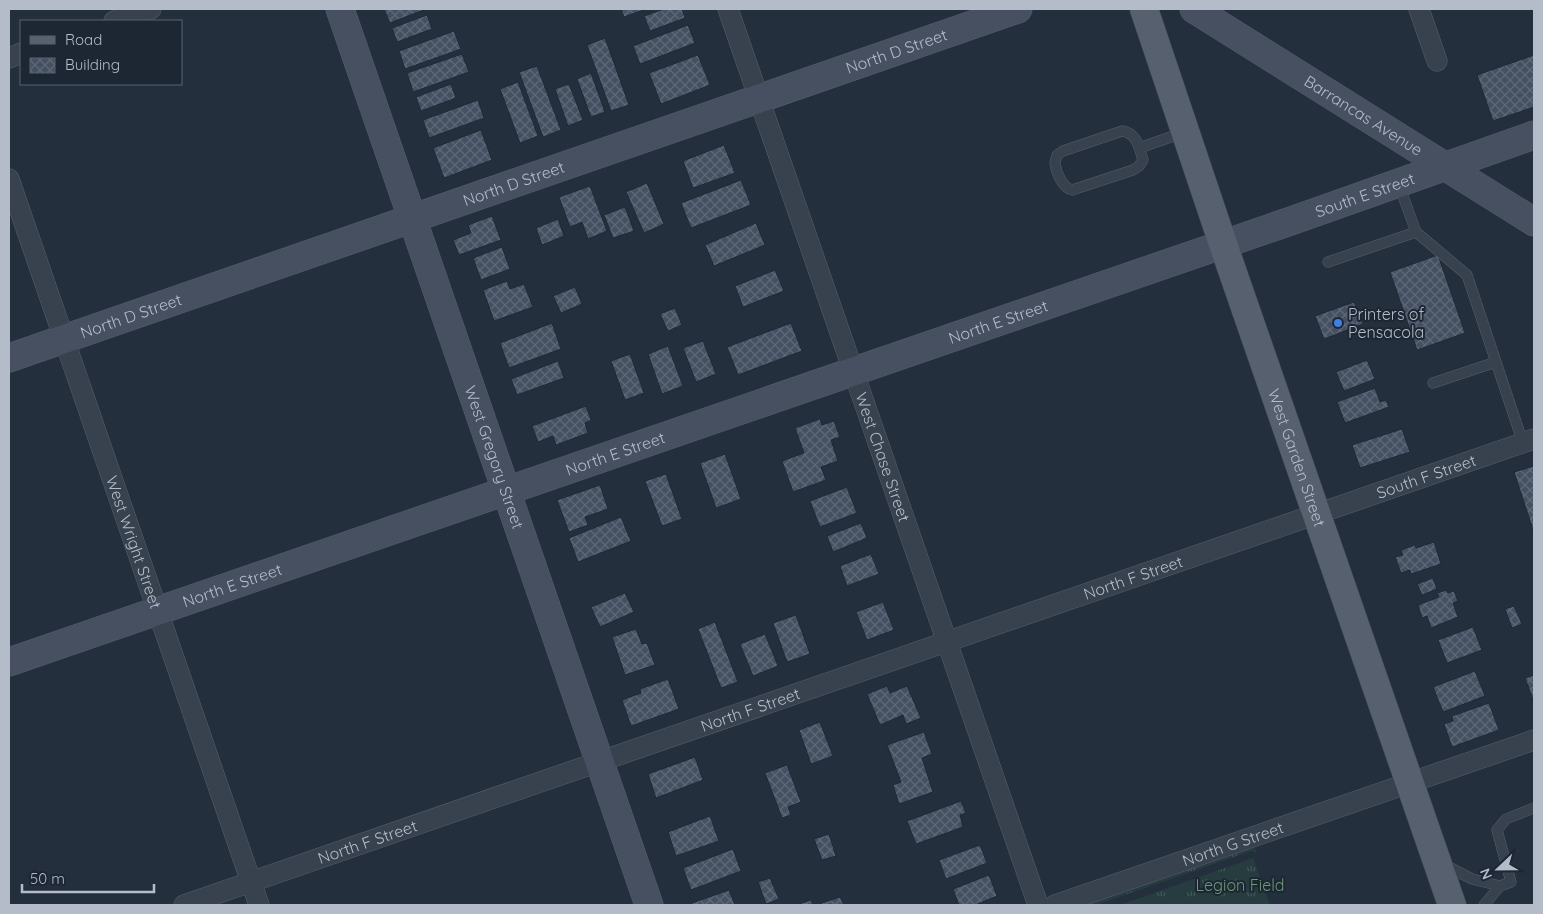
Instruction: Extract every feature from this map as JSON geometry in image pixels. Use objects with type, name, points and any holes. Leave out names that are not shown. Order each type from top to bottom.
[{"type":"main road","name":"West Garden Street","points":[[1144,9],[1223,244],[1452,905]]},
{"type":"street","points":[[117,20],[150,9]]},
{"type":"street","name":"West Gregory Street","points":[[340,9],[649,905]]},
{"type":"street","name":"West Chase Street","points":[[728,9],[1038,905]]},
{"type":"street","name":"North D Street","points":[[9,358],[1018,9]]},
{"type":"street","name":"Barrancas Avenue","points":[[1194,9],[1534,222]]},
{"type":"street","points":[[1419,9],[1437,61]]},
{"type":"street","name":"South E Street","points":[[1223,244],[1534,135]]},
{"type":"street","name":"West Wright Street","points":[[9,179],[259,905]]},
{"type":"street","name":"North E Street","points":[[9,662],[1223,244]]},
{"type":"street","name":"South F Street","points":[[1316,514],[1529,441]]},
{"type":"street","name":"North F Street","points":[[184,905],[1316,514]]},
{"type":"street","name":"North G Street","points":[[1055,905],[1534,740]]},
{"type":"lane","points":[[1122,130],[1134,136],[1139,148],[1143,160],[1133,170],[1072,190],[1067,189],[1063,185],[1055,163],[1057,155],[1063,151],[1122,130]]},
{"type":"lane","points":[[1139,148],[1186,132]]},
{"type":"lane","points":[[1398,183],[1416,232],[1467,275],[1496,362],[1529,441]]},
{"type":"lane","points":[[1328,262],[1416,232]]},
{"type":"lane","points":[[1433,383],[1496,362]]},
{"type":"lane","points":[[1484,905],[1500,886],[1512,882],[1497,830],[1506,819],[1534,808]]},
{"type":"lane","points":[[1436,861],[1472,879],[1500,886]]},
{"type":"green space","points":[[1254,846],[1257,853],[1251,851],[1096,905],[1083,905]]},
{"type":"green space","name":"Legion Field","points":[[1253,858],[1270,905],[1120,905]]},
{"type":"building","points":[[384,9],[426,9],[390,23]]},
{"type":"building","points":[[621,9],[646,9],[624,17]]},
{"type":"building","points":[[664,9],[682,9],[685,18],[650,31],[644,16]]},
{"type":"building","points":[[427,15],[432,29],[397,42],[392,28]]},
{"type":"building","points":[[688,25],[695,43],[640,64],[633,46]]},
{"type":"building","points":[[454,31],[461,49],[405,69],[399,51]]},
{"type":"building","points":[[605,38],[629,105],[611,111],[587,45]]},
{"type":"building","points":[[462,54],[469,72],[413,92],[407,73]]},
{"type":"building","points":[[698,55],[710,85],[661,104],[649,73]]},
{"type":"building","points":[[1534,55],[1534,107],[1493,121],[1477,75]]},
{"type":"building","points":[[537,66],[561,130],[543,137],[519,72]]},
{"type":"building","points":[[591,73],[605,112],[591,117],[577,79]]},
{"type":"building","points":[[518,82],[538,136],[520,143],[500,89]]},
{"type":"building","points":[[451,84],[456,98],[421,111],[416,97]]},
{"type":"building","points":[[569,84],[583,120],[568,126],[555,89]]},
{"type":"building","points":[[478,100],[484,118],[429,138],[423,120]]},
{"type":"building","points":[[481,130],[492,160],[444,178],[433,148]]},
{"type":"building","points":[[724,145],[735,173],[693,188],[683,161]]},
{"type":"building","points":[[741,180],[751,205],[691,228],[681,203]]},
{"type":"building","points":[[647,183],[664,224],[644,233],[626,192]]},
{"type":"building","points":[[590,186],[607,231],[588,239],[582,222],[570,227],[559,197]]},
{"type":"building","points":[[625,207],[634,231],[613,238],[604,215]]},
{"type":"building","points":[[492,216],[501,240],[459,255],[453,240],[471,233],[468,225]]},
{"type":"building","points":[[558,219],[564,236],[542,245],[536,228]]},
{"type":"building","points":[[756,223],[765,245],[714,266],[705,245]]},
{"type":"building","points":[[502,247],[510,269],[481,280],[473,258]]},
{"type":"building","points":[[1438,255],[1465,333],[1417,350],[1390,272]]},
{"type":"building","points":[[775,270],[784,291],[743,307],[735,286]]},
{"type":"building","points":[[507,281],[510,289],[524,284],[533,307],[494,321],[483,290]]},
{"type":"building","points":[[575,287],[582,304],[561,313],[553,296]]},
{"type":"building","points":[[1354,302],[1363,324],[1324,339],[1315,316]]},
{"type":"building","points":[[675,308],[682,325],[668,331],[660,314]]},
{"type":"building","points":[[552,323],[561,349],[509,368],[500,343]]},
{"type":"building","points":[[791,323],[802,351],[738,375],[727,347]]},
{"type":"building","points":[[703,341],[716,374],[696,382],[683,348]]},
{"type":"building","points":[[668,346],[683,386],[662,394],[648,354]]},
{"type":"building","points":[[630,354],[644,393],[625,400],[611,361]]},
{"type":"building","points":[[1367,360],[1375,379],[1344,391],[1336,372]]},
{"type":"building","points":[[558,361],[564,378],[517,395],[511,379]]},
{"type":"building","points":[[1375,388],[1380,402],[1386,400],[1389,407],[1345,423],[1337,402]]},
{"type":"building","points":[[586,406],[591,420],[585,423],[588,433],[556,445],[553,436],[538,442],[532,426]]},
{"type":"building","points":[[820,419],[822,425],[834,421],[840,437],[831,440],[838,461],[821,467],[826,480],[793,492],[782,461],[804,453],[795,428]]},
{"type":"building","points":[[1402,429],[1410,452],[1360,468],[1352,445]]},
{"type":"building","points":[[725,454],[741,499],[716,508],[700,463]]},
{"type":"building","points":[[1534,466],[1534,533],[1514,472]]},
{"type":"building","points":[[666,474],[682,519],[662,526],[645,481]]},
{"type":"building","points":[[600,485],[608,509],[585,517],[588,525],[569,532],[557,500]]},
{"type":"building","points":[[847,487],[857,513],[820,527],[810,501]]},
{"type":"building","points":[[621,517],[631,541],[578,562],[569,538]]},
{"type":"building","points":[[861,523],[867,538],[833,552],[827,536]]},
{"type":"building","points":[[1434,542],[1441,564],[1411,574],[1410,570],[1401,573],[1395,557],[1403,555],[1401,550],[1415,545],[1416,548]]},
{"type":"building","points":[[871,554],[879,574],[847,586],[840,566]]},
{"type":"building","points":[[1433,578],[1437,589],[1422,595],[1417,584]]},
{"type":"building","points":[[1446,590],[1448,593],[1454,591],[1458,601],[1453,603],[1458,617],[1431,628],[1427,616],[1422,618],[1418,605],[1439,597],[1437,593]]},
{"type":"building","points":[[625,593],[634,612],[600,627],[591,607]]},
{"type":"building","points":[[883,602],[894,630],[867,640],[856,612]]},
{"type":"building","points":[[1514,606],[1522,624],[1512,628],[1505,609]]},
{"type":"building","points":[[796,615],[810,654],[787,662],[773,623]]},
{"type":"building","points":[[715,622],[738,682],[721,688],[698,629]]},
{"type":"building","points":[[1473,627],[1482,650],[1447,663],[1438,640]]},
{"type":"building","points":[[636,629],[642,644],[647,643],[655,665],[625,675],[612,637]]},
{"type":"building","points":[[765,634],[778,666],[753,676],[740,644]]},
{"type":"building","points":[[1475,671],[1485,696],[1443,712],[1433,687]]},
{"type":"building","points":[[1534,675],[1534,702],[1525,678]]},
{"type":"building","points":[[668,679],[679,709],[631,726],[622,700],[641,693],[640,689]]},
{"type":"building","points":[[887,686],[890,693],[907,686],[921,718],[906,724],[903,715],[880,725],[867,694]]},
{"type":"building","points":[[1489,703],[1499,730],[1452,747],[1444,724],[1453,721],[1452,716]]},
{"type":"building","points":[[820,722],[833,756],[811,764],[799,730]]},
{"type":"building","points":[[924,732],[932,754],[922,758],[933,792],[899,804],[893,785],[901,782],[887,745]]},
{"type":"building","points":[[695,757],[703,780],[656,798],[648,774]]},
{"type":"building","points":[[787,765],[801,802],[788,807],[791,815],[782,818],[765,773]]},
{"type":"building","points":[[961,801],[966,813],[960,815],[963,827],[916,844],[907,821]]},
{"type":"building","points":[[710,816],[719,841],[676,856],[668,832]]},
{"type":"building","points":[[829,834],[836,856],[822,860],[814,839]]},
{"type":"building","points":[[980,845],[987,863],[946,879],[939,860]]},
{"type":"building","points":[[733,849],[741,871],[691,890],[683,868]]},
{"type":"building","points":[[989,875],[997,896],[975,905],[959,905],[953,889]]},
{"type":"building","points":[[770,878],[779,899],[766,904],[758,882]]},
{"type":"building","points":[[729,890],[735,905],[693,905],[692,903]]},
{"type":"building","points":[[840,897],[844,905],[819,904]]},
{"type":"building","points":[[811,900],[813,905],[796,905]]},
{"type":"place","name":"Printers of Pensacola","points":[[1338,323]]}]
